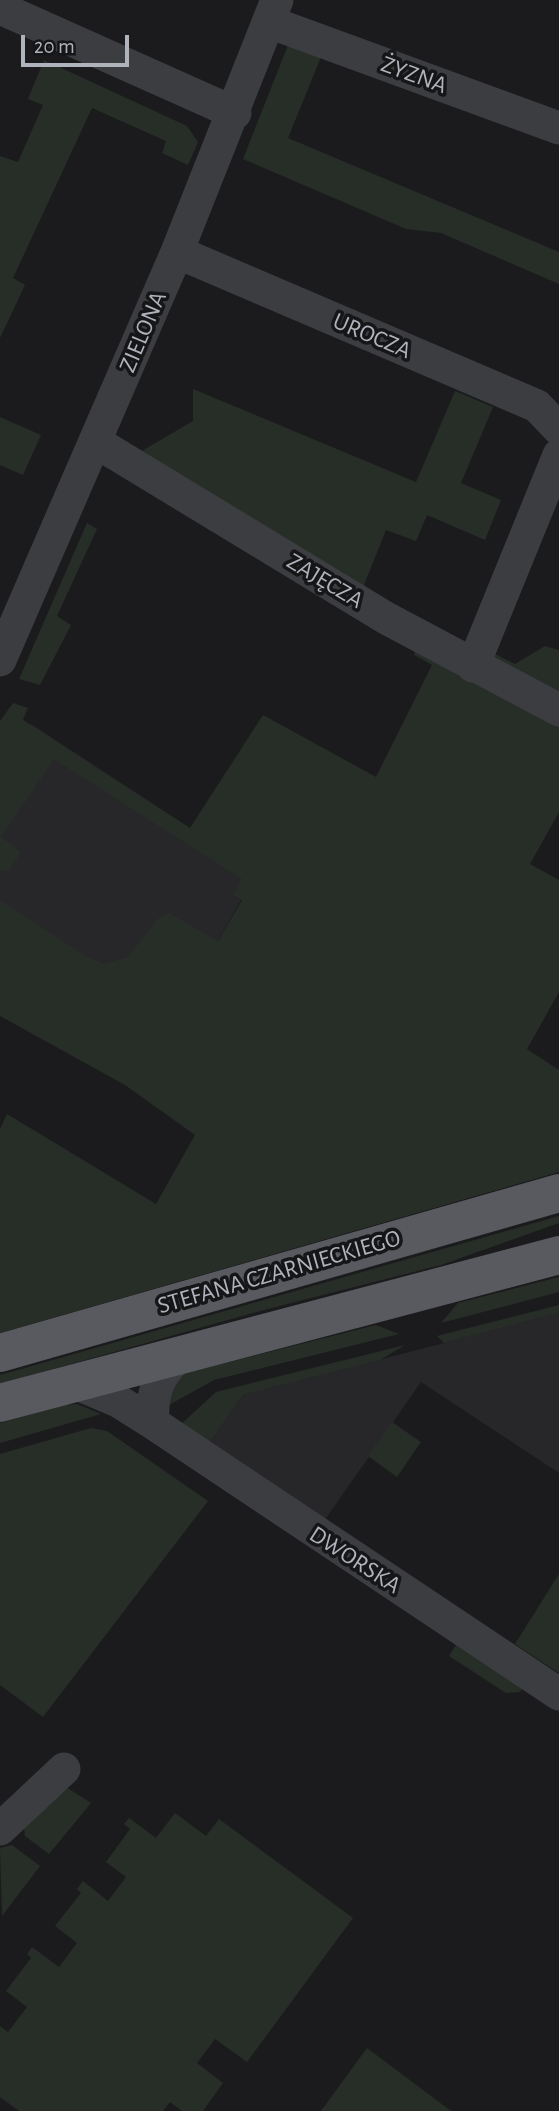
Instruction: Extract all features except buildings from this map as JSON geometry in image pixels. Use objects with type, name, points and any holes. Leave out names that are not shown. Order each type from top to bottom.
[{"type":"main road","name":"STEFANA CZARNIECKIEGO","points":[[0,1353],[559,1194]]},
{"type":"main road","name":"STEFANA CZARNIECKIEGO","points":[[0,1403],[559,1255]]},
{"type":"street","points":[[0,8],[235,113]]},
{"type":"street","name":"ZIELONA","points":[[0,660],[177,253],[235,113],[273,11]]},
{"type":"street","name":"ŻYZNA","points":[[273,11],[559,128]]},
{"type":"street","name":"UROCZA","points":[[177,253],[537,407],[559,429]]},
{"type":"street","name":"ZAJĘCZA","points":[[96,442],[386,618],[559,710]]},
{"type":"street","points":[[473,666],[559,455]]},
{"type":"street","points":[[153,1423],[155,1387],[170,1363],[185,1352]]},
{"type":"street","name":"DWORSKA","points":[[73,1382],[118,1401],[153,1423],[559,1694]]},
{"type":"street","points":[[0,1829],[64,1769]]},
{"type":"shaded area","points":[[288,45],[321,57],[288,138],[559,252],[559,284],[441,233],[406,229],[243,159]]},
{"type":"shaded area","points":[[44,60],[187,126],[198,142],[188,165],[162,153],[166,141],[92,108],[13,278],[25,285],[0,338],[0,156],[18,162],[43,105],[28,99]]},
{"type":"shaded area","points":[[193,389],[416,482],[455,391],[493,407],[461,483],[501,500],[485,540],[427,515],[416,541],[386,530],[362,590],[140,452],[193,421]]},
{"type":"shaded area","points":[[0,417],[41,435],[23,475],[0,465]]},
{"type":"shaded area","points":[[87,523],[97,529],[57,616],[71,625],[40,685],[19,679]]},
{"type":"shaded area","points":[[417,645],[559,716],[559,812],[530,864],[559,880],[559,992],[527,1049],[559,1070],[559,1172],[0,1333],[0,1129],[7,1114],[156,1204],[195,1135],[125,1085],[0,1016],[0,900],[87,957],[104,964],[128,957],[158,919],[169,913],[218,941],[242,900],[233,895],[242,879],[54,759],[1,837],[21,852],[9,870],[0,870],[0,721],[13,703],[28,708],[23,720],[190,828],[263,715],[376,777],[432,665],[414,655]]},
{"type":"shaded area","points":[[545,646],[559,650],[559,695],[494,663],[493,653],[515,664]]},
{"type":"shaded area","points":[[31,724],[257,872],[215,946],[108,977],[0,907],[0,802]]},
{"type":"shaded area","points":[[559,1216],[559,1223],[441,1265],[260,1311],[0,1384],[0,1375]]},
{"type":"shaded area","points":[[559,1277],[559,1292],[441,1323],[458,1303]]},
{"type":"shaded area","points":[[559,1305],[559,1312],[444,1343],[437,1336]]},
{"type":"shaded area","points":[[559,1309],[559,1473],[421,1382],[322,1524],[200,1440],[212,1439],[243,1395],[448,1342]]},
{"type":"shaded area","points":[[376,1325],[399,1334],[214,1380],[167,1406],[171,1388],[186,1373]]},
{"type":"shaded area","points":[[405,1345],[380,1360],[243,1395],[212,1439],[202,1442],[179,1426],[216,1392]]},
{"type":"shaded area","points":[[77,1404],[101,1414],[0,1443],[0,1423],[62,1405]]},
{"type":"shaded area","points":[[392,1422],[421,1442],[397,1477],[368,1456]]},
{"type":"shaded area","points":[[91,1428],[107,1431],[208,1501],[43,1717],[0,1685],[0,1454]]},
{"type":"shaded area","points":[[559,1574],[559,1673],[515,1644]]},
{"type":"shaded area","points":[[456,1645],[523,1687],[520,1692],[506,1693],[449,1656]]},
{"type":"shaded area","points":[[66,1787],[91,1803],[49,1854],[25,1836],[24,1829]]},
{"type":"shaded area","points":[[175,1813],[206,1836],[219,1819],[353,1918],[247,2062],[215,2039],[197,2063],[223,2083],[203,2111],[182,2111],[170,2102],[163,2111],[19,2111],[0,2097],[0,2026],[8,2032],[27,2007],[6,1991],[31,1958],[27,1954],[32,1947],[59,1967],[77,1943],[55,1926],[81,1893],[77,1889],[83,1881],[108,1901],[126,1877],[106,1862],[130,1829],[124,1824],[129,1818],[156,1838]]},
{"type":"shaded area","points":[[12,1845],[40,1866],[2,1916],[0,1848]]},
{"type":"shaded area","points":[[367,2048],[451,2111],[321,2111]]}]
